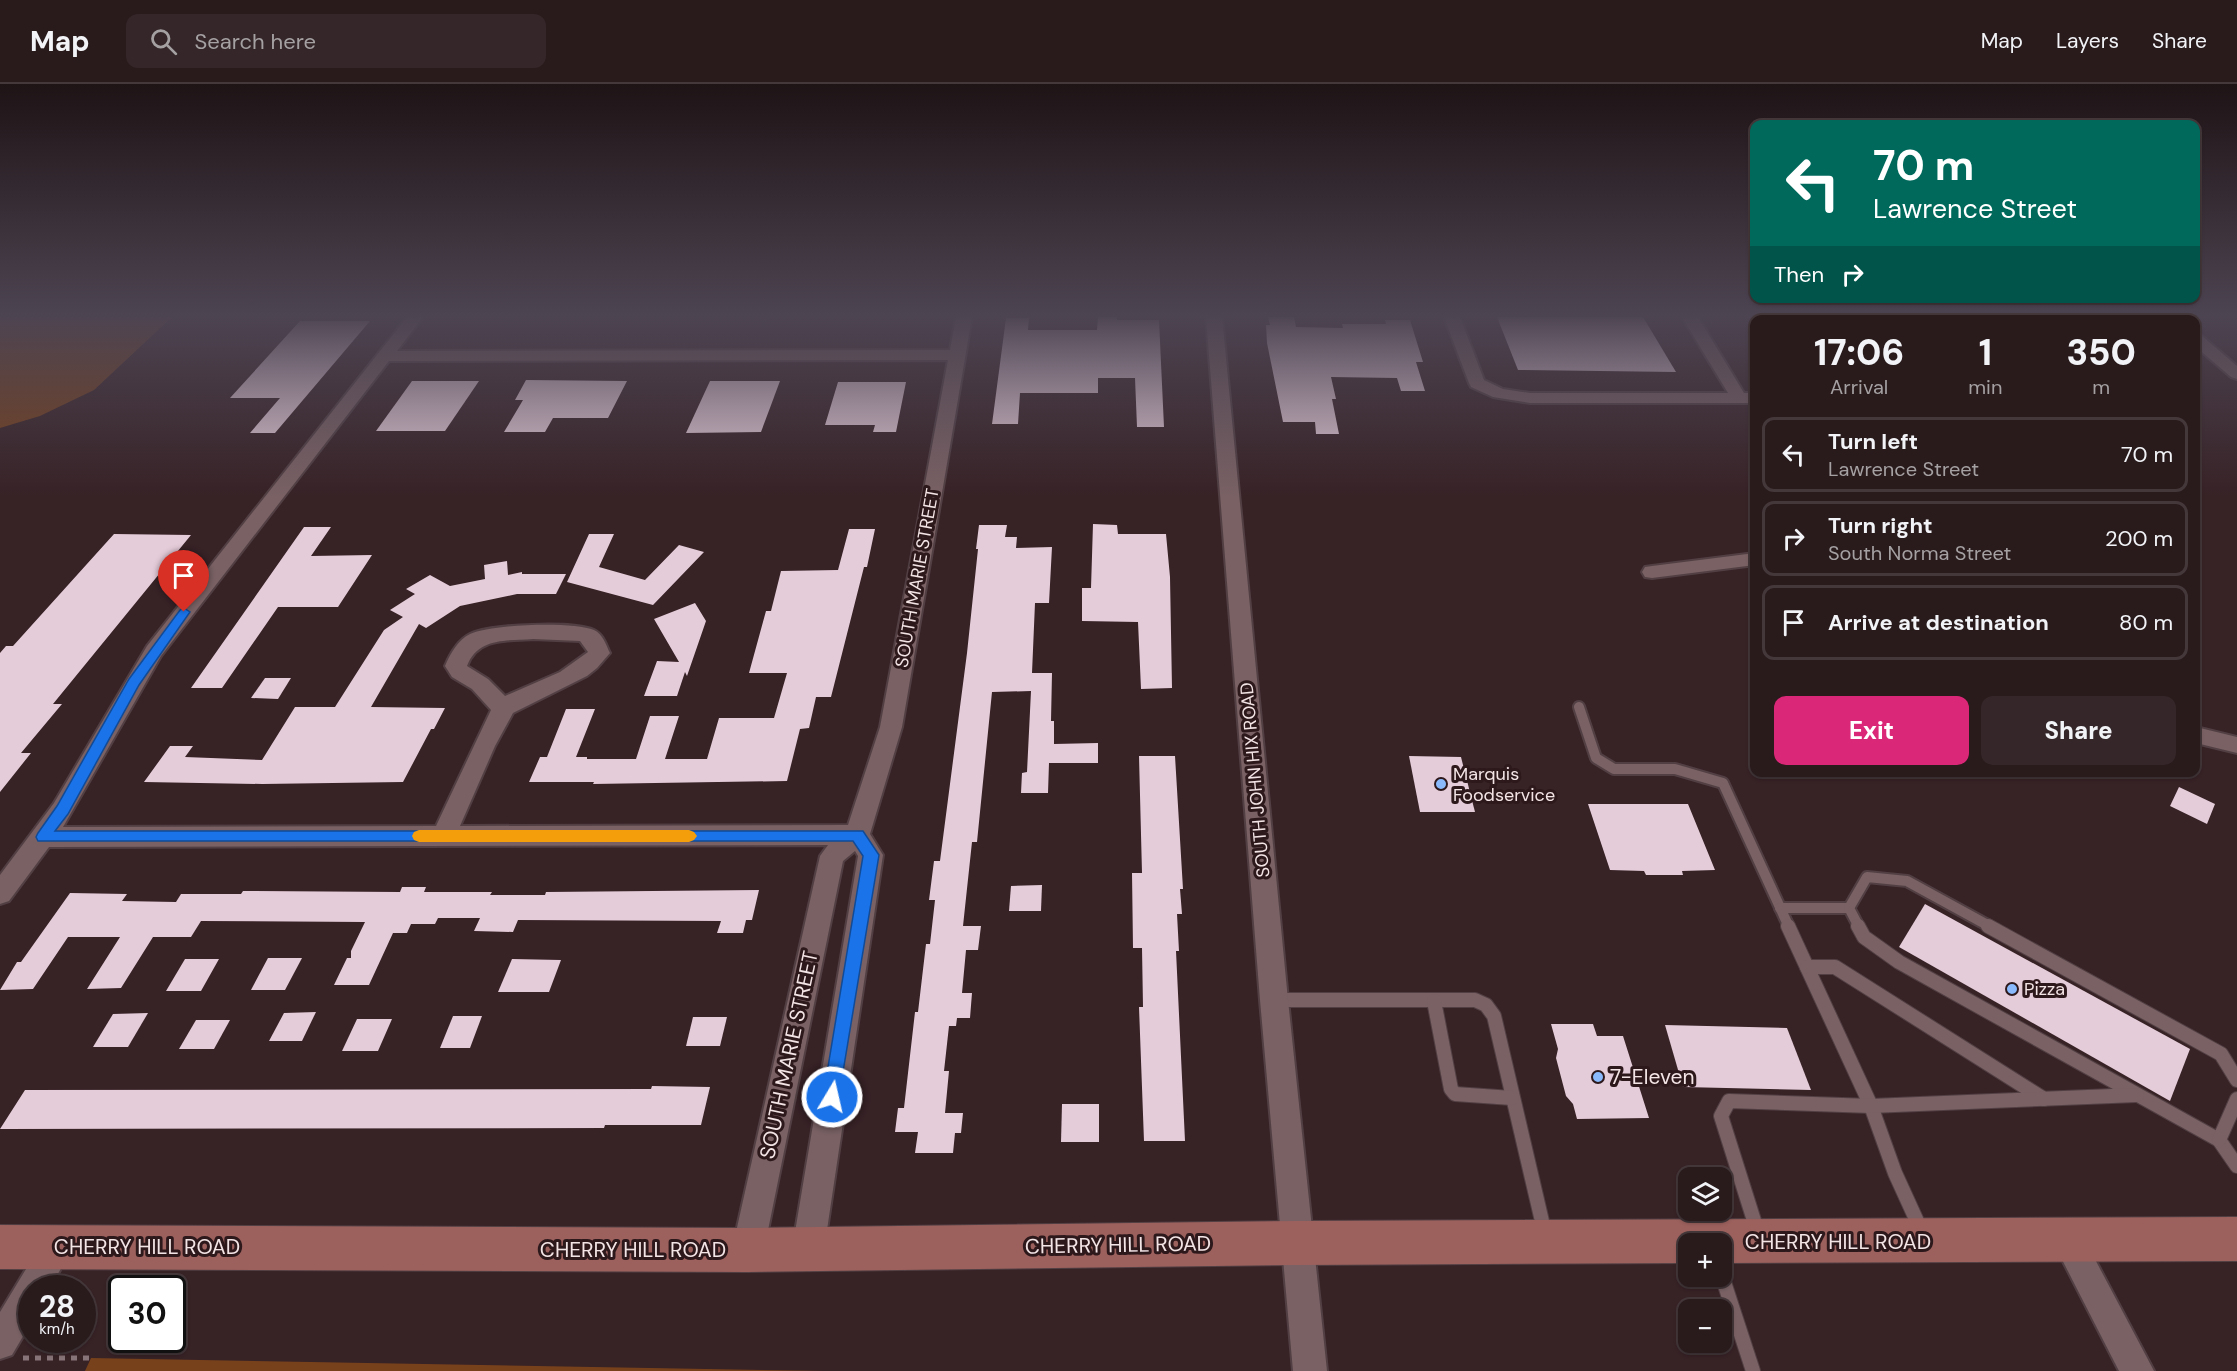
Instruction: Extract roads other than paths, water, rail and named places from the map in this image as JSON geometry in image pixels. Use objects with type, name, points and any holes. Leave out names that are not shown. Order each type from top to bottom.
[{"type":"main road","name":"CHERRY HILL ROAD","points":[[1732,1250],[1761,1242],[2237,1239]]},
{"type":"main road","name":"CHERRY HILL ROAD","points":[[0,1247],[808,1250],[1299,1243],[1547,1243],[1678,1252]]},
{"type":"street","points":[[0,894],[62,810],[154,651],[369,377]]},
{"type":"street","name":"SOUTH MARIE STREET","points":[[748,1250],[832,856],[857,835],[891,727],[953,377]]},
{"type":"street","name":"SOUTH JOHN HIX ROAD","points":[[1219,377],[1274,1000],[1310,1371]]},
{"type":"street","points":[[1474,377],[1480,386],[1489,390],[1530,398],[1747,398]]},
{"type":"street","points":[[1732,377],[1747,398]]},
{"type":"street","points":[[1652,572],[1750,560]]},
{"type":"street","points":[[444,836],[503,708],[553,683],[576,675],[590,665],[599,653],[595,642],[586,635],[570,633],[493,634],[479,638],[462,652],[456,666],[460,672],[480,684],[503,708]]},
{"type":"street","points":[[2200,736],[2237,745]]},
{"type":"street","points":[[43,837],[857,835],[871,855],[808,1250]]},
{"type":"street","points":[[2068,1240],[2137,1371]]},
{"type":"street","points":[[40,1275],[57,1247]]},
{"type":"street","points":[[6,1351],[18,1322]]},
{"type":"lane","points":[[1579,707],[1596,758],[1614,770],[1675,768],[1723,783],[1872,1106],[1895,1173],[1926,1241]]},
{"type":"lane","points":[[1849,908],[1866,877],[1907,881],[2221,1054],[2237,1080]]},
{"type":"lane","points":[[1780,908],[1849,908]]},
{"type":"lane","points":[[1849,908],[1864,937],[1899,962],[2219,1140],[2237,1166]]},
{"type":"lane","points":[[1807,967],[1835,967],[2044,1099]]},
{"type":"lane","points":[[1274,1000],[1475,1000],[1486,1005],[1494,1016],[1547,1243]]},
{"type":"lane","points":[[1434,1001],[1451,1089],[1455,1094],[1512,1098]]},
{"type":"lane","points":[[1761,1242],[1721,1116],[1729,1101],[1872,1106],[2138,1095]]},
{"type":"lane","points":[[2219,1140],[2237,1099]]},
{"type":"lane","points":[[1726,1287],[1753,1371]]},
{"type":"place","name":"Marquis Foodservice","points":[[1441,784]]},
{"type":"place","name":"Pizza","points":[[2012,989]]},
{"type":"place","name":"7-Eleven","points":[[1598,1077]]}]
